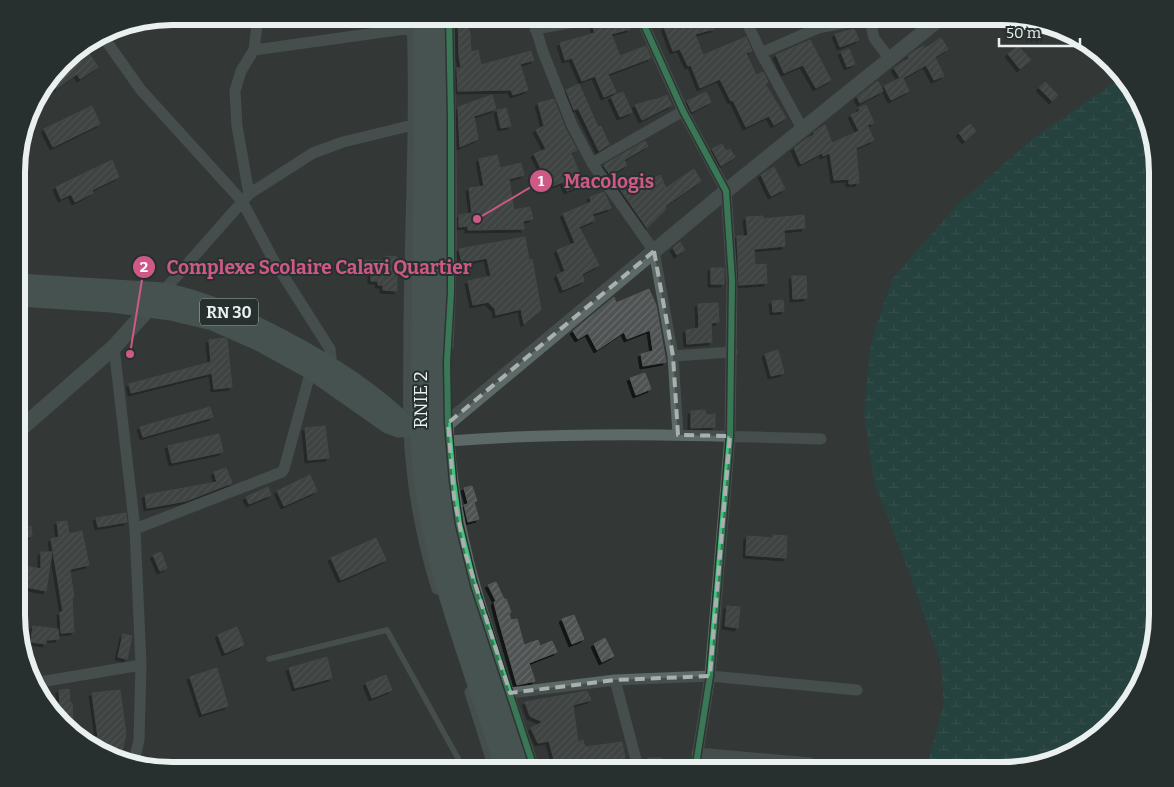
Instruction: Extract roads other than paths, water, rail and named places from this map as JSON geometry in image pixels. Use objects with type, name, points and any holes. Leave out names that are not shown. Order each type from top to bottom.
[{"type":"highway","name":"RNIE 2","points":[[416,25],[424,145],[433,429],[456,566],[520,762]]},
{"type":"highway","name":"RNIE 2","points":[[438,25],[440,187],[433,429],[422,470],[441,569],[496,762]]},
{"type":"main road","name":"RN 30","points":[[25,283],[163,292],[184,296],[234,314],[322,360],[392,410],[433,429]]},
{"type":"main road","name":"RN 30","points":[[25,297],[112,303],[171,311],[214,321],[260,342],[311,370],[388,424],[399,428],[433,429]]},
{"type":"main road","points":[[25,425],[114,347],[149,308]]},
{"type":"street","points":[[257,25],[254,50],[240,71],[235,91],[237,126],[246,197],[274,261],[330,349],[332,367]]},
{"type":"street","points":[[254,50],[389,25]]},
{"type":"street","points":[[416,25],[410,267],[433,429],[454,497],[474,585],[532,762]]},
{"type":"street","points":[[433,429],[447,362],[451,292],[449,25]]},
{"type":"street","points":[[534,25],[572,125],[592,163],[654,251],[673,356],[678,434]]},
{"type":"street","points":[[535,29],[557,25]]},
{"type":"street","points":[[644,25],[683,111],[726,191],[732,280],[730,436],[710,676],[696,762]]},
{"type":"street","points":[[748,25],[761,53],[803,130]]},
{"type":"street","points":[[761,53],[818,28],[832,25]]},
{"type":"street","points":[[871,25],[874,38],[889,58]]},
{"type":"street","points":[[433,429],[931,25]]},
{"type":"street","points":[[106,41],[141,90],[246,197]]},
{"type":"street","points":[[592,163],[683,111]]},
{"type":"street","points":[[149,308],[246,197],[313,153],[343,142],[413,125]]},
{"type":"street","points":[[114,347],[135,529],[141,665],[139,740],[135,757]]},
{"type":"street","points":[[673,356],[732,352]]},
{"type":"street","points":[[135,529],[282,472],[311,370]]},
{"type":"street","points":[[433,429],[493,437],[678,434],[821,439]]},
{"type":"street","points":[[41,682],[141,665]]},
{"type":"street","points":[[510,693],[615,680],[710,676],[857,690]]},
{"type":"street","points":[[615,680],[637,762]]},
{"type":"street","points":[[698,753],[799,762]]},
{"type":"lane","points":[[269,659],[387,630],[461,762]]},
{"type":"place","name":"Macologis","points":[[477,219]]},
{"type":"place","name":"Complexe Scolaire Calavi Quartier","points":[[130,354]]}]
